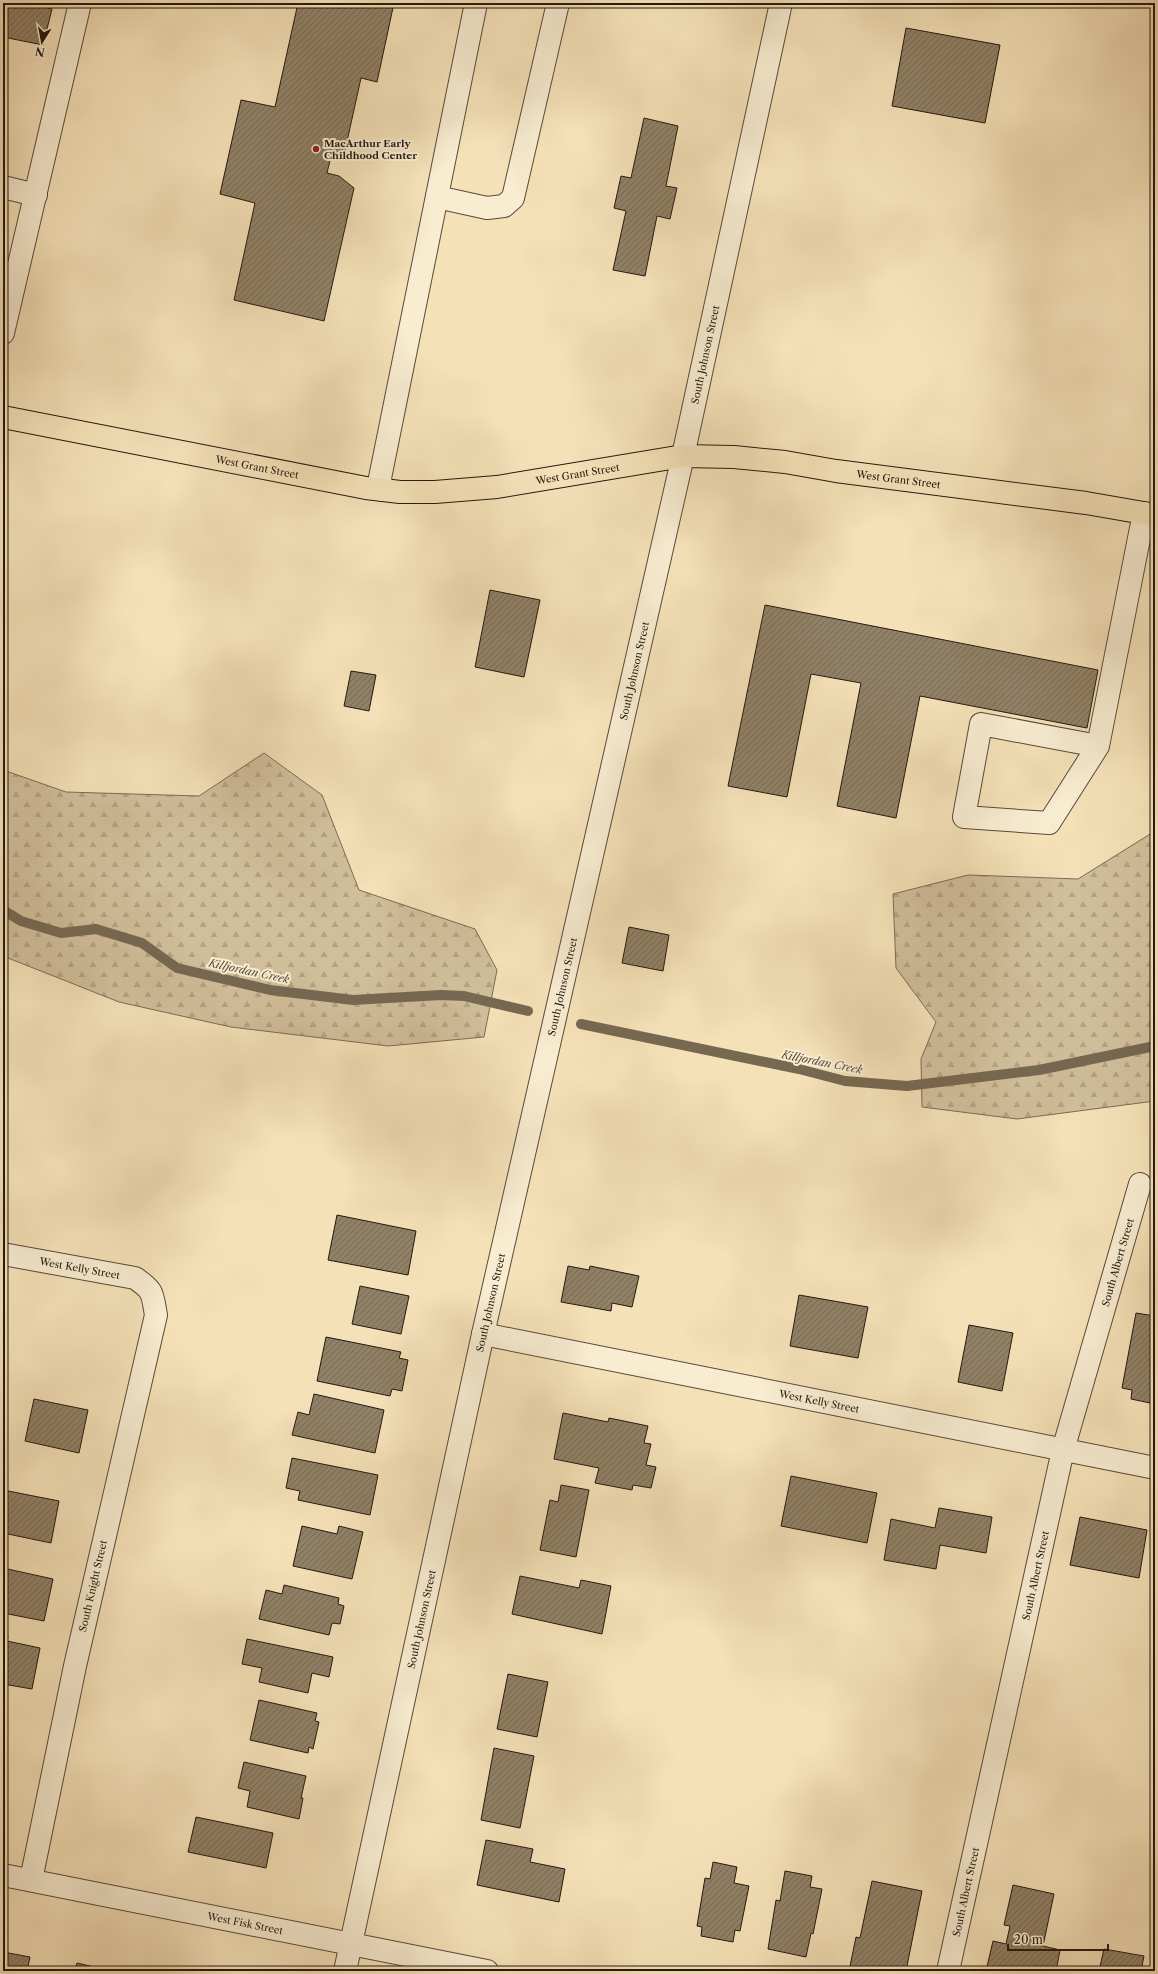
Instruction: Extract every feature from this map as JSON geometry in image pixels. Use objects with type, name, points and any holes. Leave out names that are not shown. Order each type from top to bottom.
[{"type":"main road","name":"West Grant Street","points":[[3,417],[382,490],[434,492],[497,487],[683,456],[734,457],[785,462],[836,471],[1086,503],[1149,514]]},
{"type":"street","points":[[3,333],[10,273],[36,195],[80,3]]},
{"type":"street","points":[[382,490],[380,478],[476,3]]},
{"type":"street","points":[[437,197],[487,208],[504,206],[513,198],[558,3]]},
{"type":"street","name":"South Johnson Street","points":[[346,1971],[483,1334],[683,456],[781,3]]},
{"type":"street","points":[[3,187],[36,195]]},
{"type":"street","points":[[1098,746],[982,724],[964,817],[1049,824],[1098,746],[1149,514]]},
{"type":"street","name":"South Albert Street","points":[[948,1971],[1063,1450],[1140,1184]]},
{"type":"street","name":"West Kelly Street","points":[[3,1254],[135,1278],[152,1292]]},
{"type":"street","name":"South Knight Street","points":[[31,1880],[75,1666],[156,1315],[152,1292]]},
{"type":"street","name":"West Kelly Street","points":[[483,1334],[1155,1468]]},
{"type":"street","name":"West Fisk Street","points":[[3,1875],[487,1971]]},
{"type":"green space","points":[[264,753],[322,795],[359,890],[475,929],[497,970],[484,1037],[388,1046],[231,1027],[119,1002],[3,956],[3,770],[66,792],[199,796]]},
{"type":"green space","points":[[1155,831],[1155,1101],[1017,1119],[922,1107],[921,1059],[936,1022],[896,968],[893,894],[968,875],[1078,879]]},
{"type":"building","points":[[3,3],[37,3],[37,5],[52,9],[43,45],[3,37]]},
{"type":"building","points":[[298,3],[394,3],[377,82],[361,78],[344,155],[332,152],[327,173],[339,176],[354,188],[324,321],[234,300],[255,203],[220,194],[241,100],[275,107]]},
{"type":"building","points":[[906,28],[1000,45],[985,123],[892,106]]},
{"type":"building","points":[[644,118],[678,126],[666,186],[677,188],[670,219],[657,216],[645,276],[613,270],[626,211],[614,208],[621,176],[631,178]]},
{"type":"building","points":[[490,590],[540,600],[524,677],[475,667]]},
{"type":"building","points":[[765,605],[1098,670],[1087,728],[920,696],[896,818],[837,806],[861,683],[811,674],[787,797],[728,786]]},
{"type":"building","points":[[351,671],[376,675],[369,711],[344,706]]},
{"type":"building","points":[[629,927],[669,935],[663,971],[622,963]]},
{"type":"building","points":[[337,1215],[416,1231],[408,1275],[328,1260]]},
{"type":"building","points":[[568,1266],[589,1270],[590,1266],[639,1276],[632,1307],[612,1303],[611,1311],[561,1302]]},
{"type":"building","points":[[360,1286],[409,1296],[401,1334],[352,1324]]},
{"type":"building","points":[[799,1295],[868,1307],[858,1358],[790,1346]]},
{"type":"building","points":[[1136,1313],[1155,1316],[1155,1404],[1131,1399],[1132,1390],[1122,1388]]},
{"type":"building","points":[[969,1325],[1013,1333],[1002,1391],[958,1382]]},
{"type":"building","points":[[326,1337],[401,1352],[399,1358],[408,1360],[402,1391],[392,1389],[390,1396],[317,1381]]},
{"type":"building","points":[[314,1394],[384,1410],[375,1453],[292,1435],[298,1412],[309,1415]]},
{"type":"building","points":[[34,1399],[88,1410],[79,1453],[25,1441]]},
{"type":"building","points":[[563,1413],[608,1422],[609,1418],[648,1426],[644,1443],[651,1444],[646,1465],[656,1467],[651,1488],[633,1485],[632,1490],[595,1483],[599,1468],[554,1459]]},
{"type":"building","points":[[292,1458],[378,1475],[370,1515],[298,1500],[300,1491],[286,1488]]},
{"type":"building","points":[[791,1476],[877,1493],[867,1543],[781,1526]]},
{"type":"building","points":[[561,1485],[589,1490],[576,1557],[540,1550],[550,1500],[558,1502]]},
{"type":"building","points":[[3,1490],[59,1501],[51,1543],[3,1533]]},
{"type":"building","points":[[939,1508],[992,1517],[986,1553],[940,1545],[936,1569],[884,1560],[891,1519],[935,1528]]},
{"type":"building","points":[[1080,1517],[1147,1530],[1139,1578],[1070,1565]]},
{"type":"building","points":[[302,1526],[337,1534],[339,1526],[363,1532],[352,1579],[293,1566]]},
{"type":"building","points":[[3,1568],[53,1579],[44,1621],[3,1613]]},
{"type":"building","points":[[520,1576],[579,1588],[581,1580],[611,1586],[602,1634],[512,1614]]},
{"type":"building","points":[[284,1585],[339,1598],[338,1604],[344,1606],[340,1624],[332,1623],[329,1635],[259,1619],[266,1590],[282,1594]]},
{"type":"building","points":[[3,1635],[8,1636],[7,1641],[40,1648],[32,1689],[3,1684]]},
{"type":"building","points":[[247,1639],[333,1657],[329,1677],[312,1673],[308,1693],[259,1682],[262,1668],[242,1664]]},
{"type":"building","points":[[508,1674],[548,1682],[537,1737],[497,1729]]},
{"type":"building","points":[[259,1700],[317,1713],[315,1721],[319,1722],[313,1749],[309,1747],[308,1753],[250,1740]]},
{"type":"building","points":[[494,1748],[534,1756],[520,1828],[481,1820]]},
{"type":"building","points":[[244,1762],[306,1776],[301,1798],[303,1798],[299,1819],[247,1807],[250,1791],[238,1788]]},
{"type":"building","points":[[196,1817],[273,1833],[266,1868],[188,1852]]},
{"type":"building","points":[[486,1840],[533,1849],[530,1862],[565,1869],[559,1902],[477,1885]]},
{"type":"building","points":[[713,1862],[737,1867],[734,1883],[749,1886],[740,1931],[735,1930],[733,1942],[701,1936],[702,1927],[697,1926],[705,1878],[710,1879]]},
{"type":"building","points":[[785,1871],[812,1876],[810,1887],[822,1889],[813,1934],[811,1933],[806,1957],[768,1949],[776,1900],[780,1901]]},
{"type":"building","points":[[872,1881],[922,1891],[906,1971],[849,1971],[856,1937],[860,1938]]},
{"type":"building","points":[[1013,1885],[1054,1894],[1043,1946],[1060,1950],[1056,1971],[986,1971],[993,1941],[1006,1944],[1010,1926],[1004,1925]]},
{"type":"building","points":[[1104,1949],[1144,1956],[1141,1971],[1099,1971]]},
{"type":"building","points":[[3,1952],[30,1957],[27,1971],[3,1971]]},
{"type":"building","points":[[77,1963],[111,1971],[75,1971]]},
{"type":"waterway","name":"Killjordan Creek","points":[[3,910],[21,921],[61,933],[96,929],[142,943],[177,968],[270,990],[353,1000],[441,995],[464,996],[528,1011]]},
{"type":"waterway","name":"Killjordan Creek","points":[[581,1024],[799,1069],[845,1081],[907,1086],[1039,1070],[1155,1046]]},
{"type":"place","name":"MacArthur Early Childhood Center","points":[[316,149]]}]
